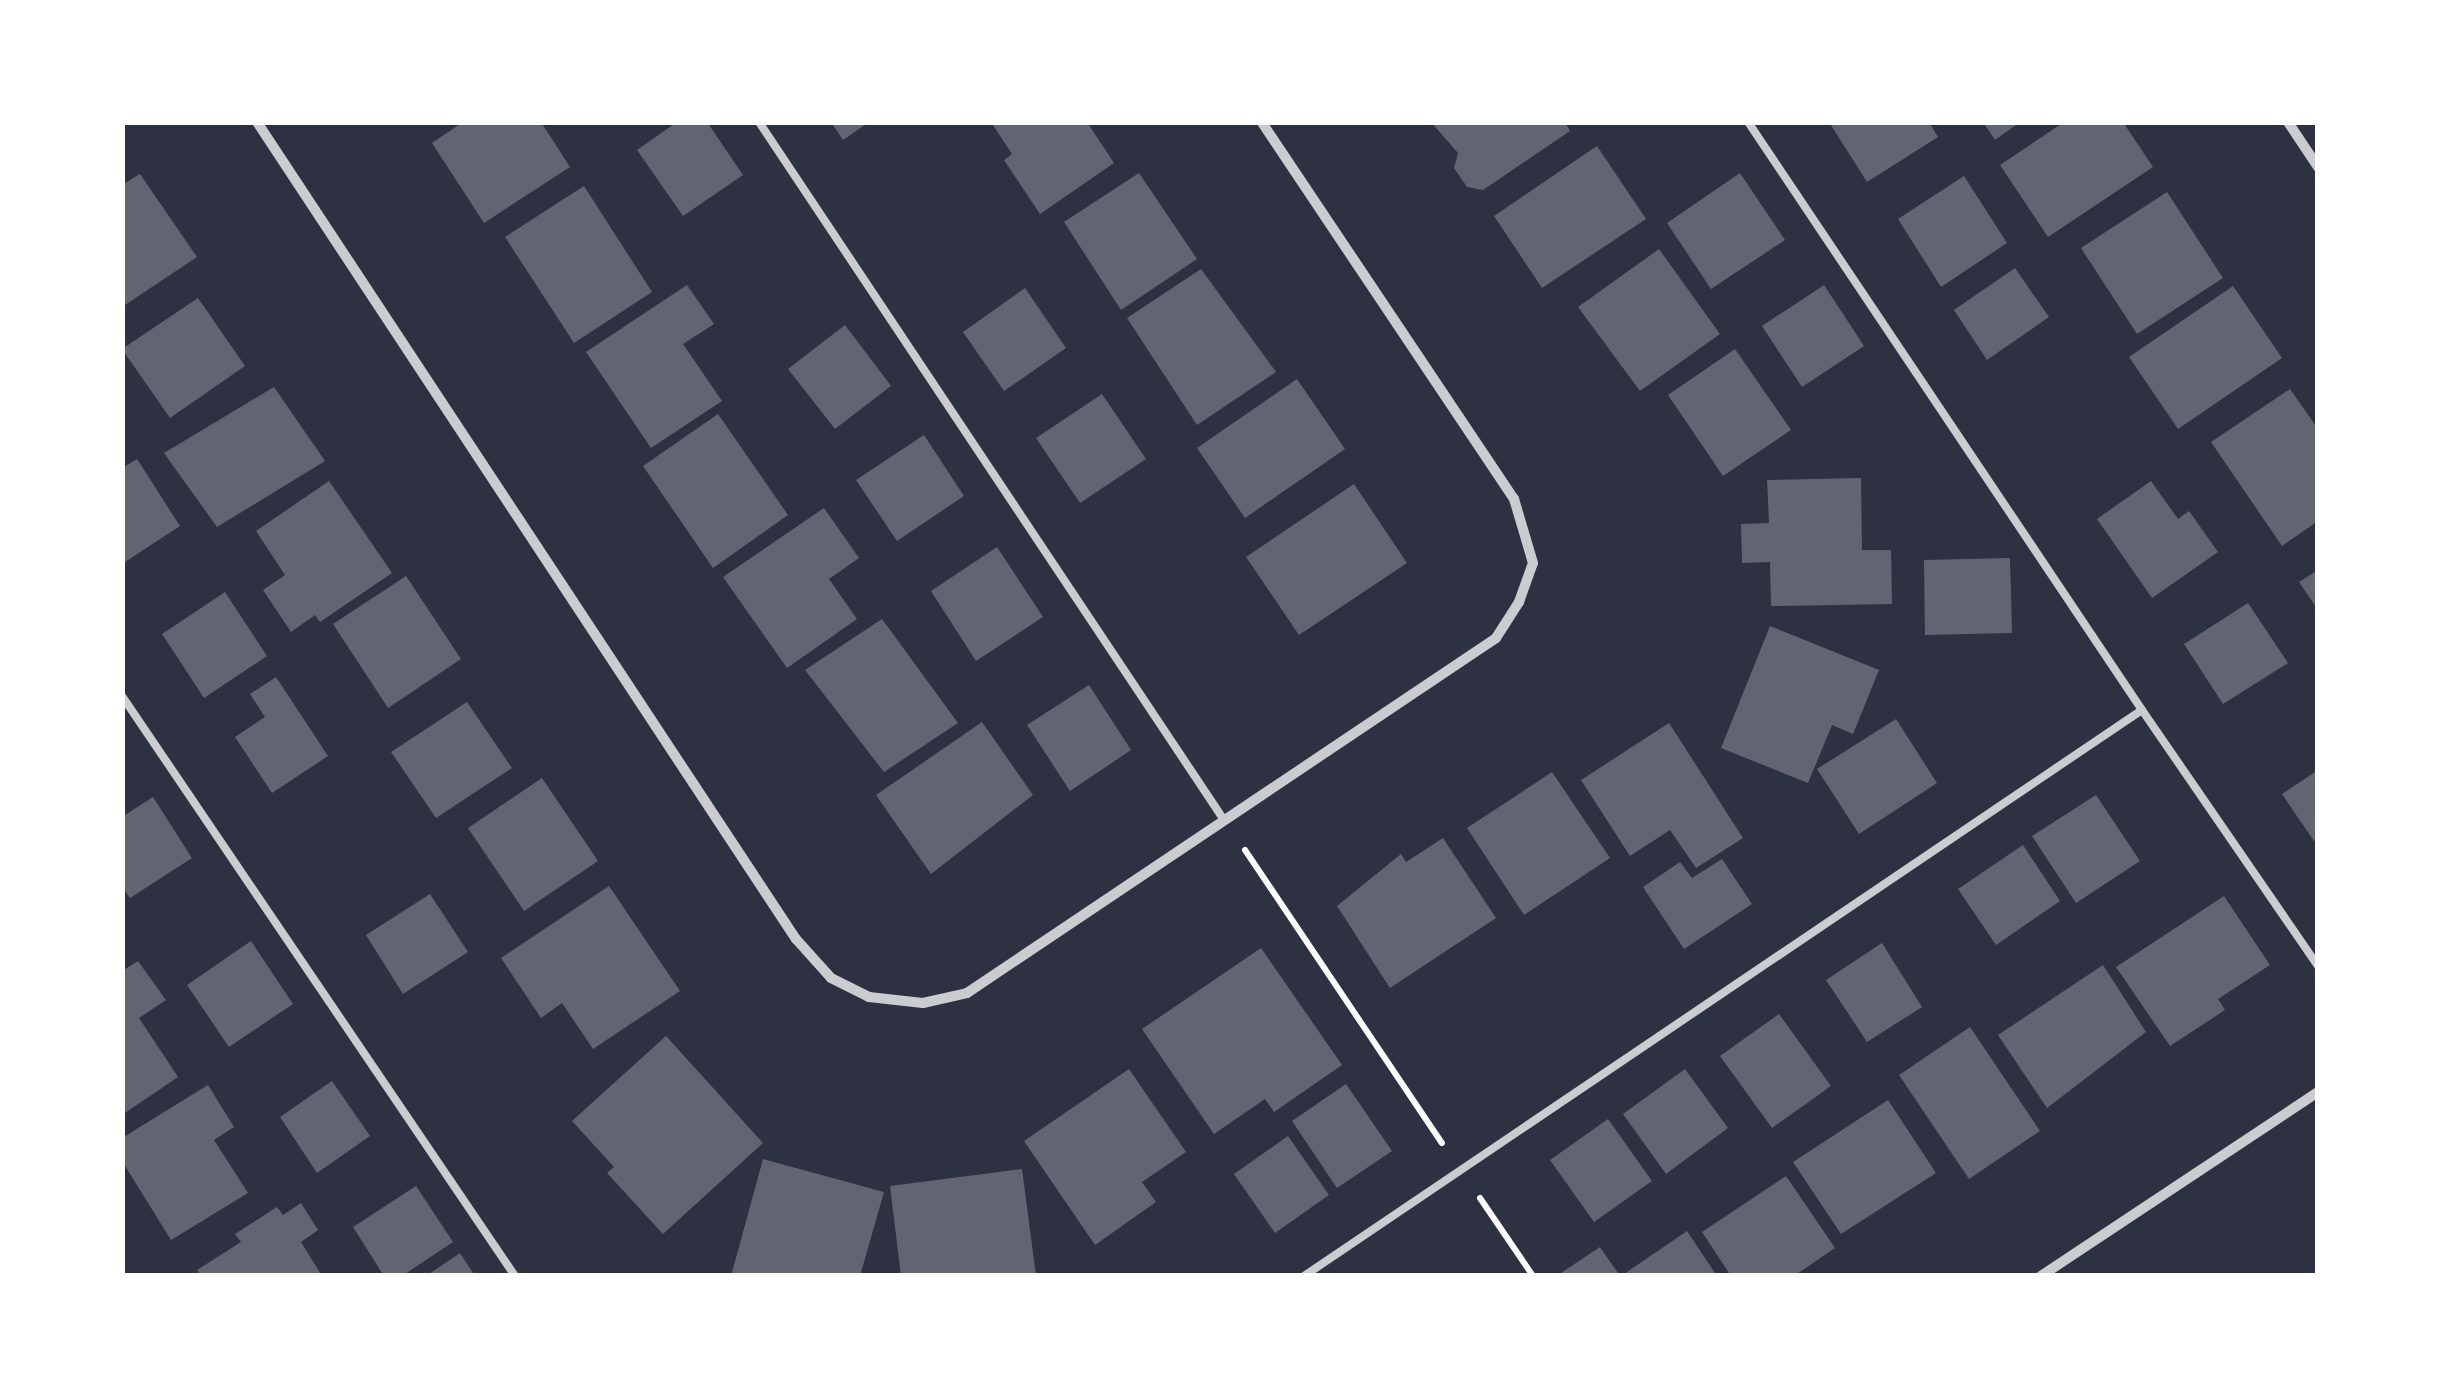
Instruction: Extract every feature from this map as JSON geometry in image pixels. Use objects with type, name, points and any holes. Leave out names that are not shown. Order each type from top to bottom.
[{"type":"street","points":[[257,122],[796,939],[832,978],[870,996],[923,1002],[967,993],[1496,638],[1520,602],[1533,563],[1514,499],[1262,122]]},
{"type":"street","points":[[2288,122],[2318,167]]},
{"type":"street","points":[[2041,1276],[2318,1092]]},
{"type":"lane","points":[[759,122],[1224,820]]},
{"type":"lane","points":[[1748,122],[2318,966]]},
{"type":"lane","points":[[122,696],[515,1276]]},
{"type":"lane","points":[[1304,1276],[2142,710]]},
{"type":"path","points":[[1224,820],[1533,1276]]},
{"type":"building","points":[[463,122],[541,122],[570,167],[484,223],[432,143]]},
{"type":"building","points":[[677,122],[707,122],[743,175],[683,216],[637,150]]},
{"type":"building","points":[[831,122],[869,122],[843,140]]},
{"type":"building","points":[[991,122],[1087,122],[1114,163],[1040,214],[1004,160],[1012,154]]},
{"type":"building","points":[[1431,122],[1565,122],[1570,131],[1483,190],[1467,187],[1454,168],[1458,153]]},
{"type":"building","points":[[1829,122],[1929,122],[1938,137],[1867,182]]},
{"type":"building","points":[[1983,122],[2020,122],[1995,140]]},
{"type":"building","points":[[2064,122],[2123,122],[2153,167],[2048,237],[2000,165]]},
{"type":"building","points":[[1597,146],[1646,219],[1542,288],[1494,216]]},
{"type":"building","points":[[1139,173],[1197,259],[1121,310],[1064,222]]},
{"type":"building","points":[[1740,173],[1785,240],[1711,289],[1667,223]]},
{"type":"building","points":[[140,174],[197,257],[122,307],[122,185]]},
{"type":"building","points":[[1964,176],[2007,243],[1941,287],[1898,219]]},
{"type":"building","points":[[584,186],[652,292],[574,343],[505,237]]},
{"type":"building","points":[[2167,192],[2223,278],[2137,334],[2081,248]]},
{"type":"building","points":[[1659,249],[1720,334],[1640,391],[1578,307]]},
{"type":"building","points":[[2015,268],[2049,317],[1987,360],[1954,310]]},
{"type":"building","points":[[1201,269],[1276,372],[1197,425],[1127,318]]},
{"type":"building","points":[[687,285],[714,324],[683,344],[722,401],[651,448],[586,352]]},
{"type":"building","points":[[1824,285],[1864,346],[1802,387],[1762,326]]},
{"type":"building","points":[[2233,286],[2282,358],[2178,429],[2129,357]]},
{"type":"building","points":[[1025,288],[1066,348],[1004,391],[963,332]]},
{"type":"building","points":[[198,298],[245,366],[170,418],[122,349]]},
{"type":"building","points":[[845,325],[891,386],[835,429],[788,369]]},
{"type":"building","points":[[1735,349],[1791,430],[1723,476],[1668,395]]},
{"type":"building","points":[[1297,379],[1345,449],[1245,518],[1197,448]]},
{"type":"building","points":[[274,387],[325,461],[217,527],[164,453]]},
{"type":"building","points":[[2290,389],[2318,429],[2318,521],[2282,546],[2211,442]]},
{"type":"building","points":[[1102,394],[1146,459],[1080,503],[1036,438]]},
{"type":"building","points":[[718,414],[788,515],[713,568],[643,466]]},
{"type":"building","points":[[924,435],[964,496],[897,541],[856,480]]},
{"type":"building","points":[[137,459],[180,526],[122,564],[122,468]]},
{"type":"building","points":[[1861,478],[1862,550],[1891,550],[1892,604],[1771,606],[1770,562],[1742,563],[1741,524],[1769,523],[1767,480]]},
{"type":"building","points":[[329,481],[392,573],[320,622],[315,615],[291,632],[263,590],[285,575],[256,531]]},
{"type":"building","points":[[2151,481],[2178,519],[2189,511],[2218,552],[2152,598],[2097,519]]},
{"type":"building","points":[[1354,484],[1407,563],[1299,635],[1246,557]]},
{"type":"building","points":[[824,508],[859,558],[829,579],[857,619],[787,668],[723,577]]},
{"type":"building","points":[[997,547],[1043,617],[976,661],[931,591]]},
{"type":"building","points":[[2010,558],[2012,633],[1925,635],[1924,560]]},
{"type":"building","points":[[2318,570],[2318,610],[2299,582]]},
{"type":"building","points":[[406,576],[461,659],[388,708],[333,624]]},
{"type":"building","points":[[225,592],[267,656],[204,698],[162,634]]},
{"type":"building","points":[[2248,603],[2288,663],[2223,704],[2184,644]]},
{"type":"building","points":[[882,619],[958,723],[884,772],[805,670]]},
{"type":"building","points":[[1770,626],[1879,670],[1853,734],[1832,725],[1808,783],[1721,748]]},
{"type":"building","points":[[276,677],[328,756],[272,793],[235,737],[265,717],[250,694]]},
{"type":"building","points":[[1089,685],[1131,750],[1070,791],[1027,725]]},
{"type":"building","points":[[467,702],[512,768],[436,818],[391,752]]},
{"type":"building","points":[[1896,719],[1937,783],[1859,834],[1817,769]]},
{"type":"building","points":[[982,722],[1033,795],[931,874],[876,795]]},
{"type":"building","points":[[1669,723],[1743,838],[1696,868],[1670,830],[1630,856],[1581,780]]},
{"type":"building","points":[[2318,770],[2318,839],[2314,841],[2282,794]]},
{"type":"building","points":[[1552,772],[1610,858],[1524,915],[1467,828]]},
{"type":"building","points":[[542,778],[598,861],[524,911],[468,828]]},
{"type":"building","points":[[2096,795],[2140,861],[2076,903],[2032,836]]},
{"type":"building","points":[[153,797],[192,858],[130,898],[122,887],[122,817]]},
{"type":"building","points":[[1443,838],[1496,918],[1390,988],[1337,906],[1401,854],[1406,862]]},
{"type":"building","points":[[2023,845],[2060,901],[1996,945],[1958,889]]},
{"type":"building","points":[[1722,859],[1752,904],[1684,949],[1643,887],[1680,862],[1692,878]]},
{"type":"building","points":[[609,886],[680,991],[593,1049],[562,1003],[541,1018],[501,958]]},
{"type":"building","points":[[430,894],[468,952],[403,994],[366,935]]},
{"type":"building","points":[[2224,896],[2270,965],[2218,999],[2225,1010],[2170,1046],[2116,967]]},
{"type":"building","points":[[251,941],[293,1004],[229,1047],[187,985]]},
{"type":"building","points":[[1882,943],[1922,1007],[1867,1042],[1826,980]]},
{"type":"building","points":[[1261,948],[1342,1065],[1274,1112],[1265,1099],[1214,1134],[1142,1029]]},
{"type":"building","points":[[138,961],[166,1000],[139,1018],[178,1077],[122,1115],[122,971]]},
{"type":"building","points":[[2103,965],[2146,1032],[2047,1108],[1998,1035]]},
{"type":"building","points":[[1779,1014],[1831,1086],[1772,1128],[1720,1056]]},
{"type":"building","points":[[1970,1027],[2040,1131],[1969,1179],[1899,1075]]},
{"type":"building","points":[[666,1036],[763,1143],[663,1234],[607,1173],[614,1167],[572,1121]]},
{"type":"building","points":[[1129,1069],[1186,1152],[1142,1182],[1156,1202],[1095,1245],[1024,1141]]},
{"type":"building","points":[[1685,1069],[1728,1128],[1666,1174],[1623,1114]]},
{"type":"building","points":[[332,1081],[370,1136],[317,1173],[280,1117]]},
{"type":"building","points":[[1346,1084],[1392,1151],[1337,1188],[1292,1121]]},
{"type":"building","points":[[208,1085],[234,1127],[214,1140],[248,1193],[171,1240],[122,1161],[122,1138]]},
{"type":"building","points":[[1888,1100],[1936,1173],[1841,1234],[1793,1162]]},
{"type":"building","points":[[1608,1119],[1652,1181],[1594,1222],[1550,1160]]},
{"type":"building","points":[[1288,1136],[1329,1195],[1275,1233],[1234,1174]]},
{"type":"building","points":[[763,1159],[884,1192],[860,1276],[731,1276]]},
{"type":"building","points":[[1022,1169],[1036,1276],[901,1276],[890,1186]]},
{"type":"building","points":[[1786,1176],[1835,1248],[1794,1276],[1731,1276],[1702,1232]]},
{"type":"building","points":[[416,1186],[453,1242],[402,1276],[384,1276],[353,1227]]},
{"type":"building","points":[[301,1203],[318,1230],[301,1242],[322,1276],[201,1276],[197,1270],[241,1242],[235,1234],[277,1207],[283,1215]]},
{"type":"building","points":[[1687,1231],[1717,1276],[1621,1276]]},
{"type":"building","points":[[1600,1247],[1620,1276],[1563,1276],[1561,1273]]},
{"type":"building","points":[[460,1253],[475,1276],[426,1276]]}]
